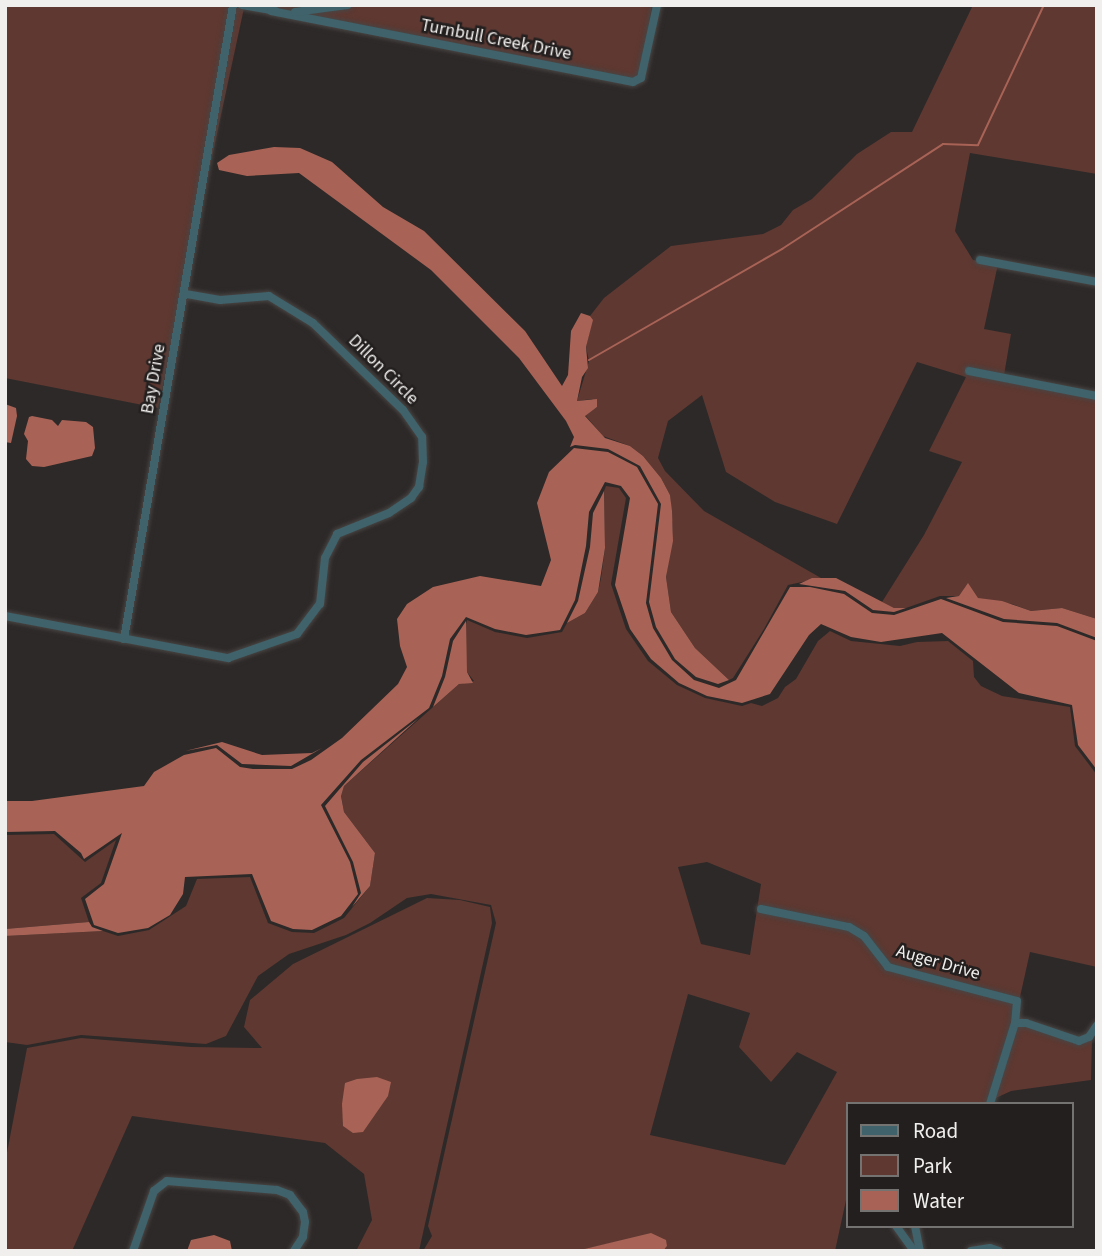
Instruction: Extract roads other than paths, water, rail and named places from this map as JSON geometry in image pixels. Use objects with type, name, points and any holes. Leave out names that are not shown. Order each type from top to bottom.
[{"type":"street","name":"Bay Drive","points":[[124,639],[186,294],[233,5]]},
{"type":"street","points":[[242,5],[271,11],[298,12],[348,5]]},
{"type":"street","name":"Turnbull Creek Drive","points":[[271,11],[633,82],[641,78],[657,5]]},
{"type":"street","points":[[981,260],[1097,282]]},
{"type":"street","name":"Dillon Circle","points":[[124,639],[228,658],[297,634],[320,604],[325,558],[337,534],[389,513],[411,498],[419,487],[423,462],[422,437],[403,410],[313,323],[269,296],[220,300],[186,294]]},
{"type":"street","points":[[969,371],[1097,396]]},
{"type":"street","points":[[5,616],[124,639]]},
{"type":"street","name":"Auger Drive","points":[[761,909],[849,927],[864,936],[887,967],[900,972],[1012,998],[1017,1001],[1015,1023]]},
{"type":"street","points":[[990,1102],[1015,1023],[1026,1023],[1079,1041],[1086,1040],[1097,1025]]},
{"type":"street","points":[[133,1251],[154,1191],[167,1181],[277,1190],[290,1195],[303,1212],[305,1222],[303,1237],[294,1251]]},
{"type":"street","points":[[897,1228],[914,1251]]},
{"type":"street","points":[[915,1228],[920,1251]]},
{"type":"street","points":[[971,1251],[990,1248],[999,1251]]},
{"type":"water","points":[[274,147],[300,148],[332,162],[383,207],[424,231],[525,331],[562,386],[568,375],[571,331],[581,313],[590,316],[593,320],[586,347],[588,368],[582,377],[577,401],[597,399],[597,407],[585,416],[605,438],[630,446],[643,456],[661,478],[670,495],[672,511],[673,541],[666,577],[671,612],[695,648],[729,680],[718,684],[696,677],[675,659],[656,627],[649,602],[661,504],[640,466],[608,449],[575,445],[570,447],[574,437],[566,421],[519,358],[431,270],[299,173],[247,176],[219,170],[217,163],[229,155]]},
{"type":"water","points":[[5,404],[16,408],[17,416],[11,443],[5,442]]},
{"type":"water","points":[[29,417],[52,420],[58,426],[62,420],[86,422],[93,427],[95,448],[92,456],[44,467],[32,466],[26,459],[28,441],[24,434]]},
{"type":"water","points":[[574,448],[608,452],[637,467],[658,504],[646,603],[653,628],[672,660],[694,680],[719,688],[736,680],[790,587],[810,587],[844,594],[872,613],[894,615],[941,599],[1003,622],[1057,626],[1097,641],[1097,770],[1078,745],[1072,705],[1019,693],[942,633],[881,642],[851,637],[821,624],[809,635],[770,694],[742,703],[707,696],[679,683],[651,659],[630,629],[615,585],[630,498],[621,486],[605,482],[589,512],[586,546],[575,600],[560,630],[526,635],[495,629],[466,617],[450,639],[442,676],[429,708],[361,760],[321,805],[350,862],[358,894],[341,916],[312,930],[293,929],[271,921],[252,874],[185,877],[183,894],[170,915],[148,928],[118,933],[94,925],[85,899],[104,884],[122,833],[84,859],[81,853],[55,831],[5,832],[5,801],[32,801],[144,786],[154,772],[184,755],[216,748],[240,767],[253,769],[292,769],[311,760],[342,738],[398,684],[407,667],[400,646],[397,619],[407,604],[433,587],[480,576],[541,586],[551,560],[537,503],[549,472]]},
{"type":"water","points":[[604,491],[605,548],[598,592],[585,613],[567,623],[578,601],[590,547],[593,513]]},
{"type":"water","points":[[812,578],[836,578],[894,608],[906,608],[894,612],[873,610],[845,591],[799,584]]},
{"type":"water","points":[[968,583],[978,598],[1002,601],[1031,611],[1062,608],[1097,619],[1097,638],[1057,623],[1004,619],[946,598],[959,596]]},
{"type":"water","points":[[466,621],[467,672],[473,683],[459,684],[433,707],[445,677],[453,641]]},
{"type":"water","points":[[419,718],[344,786],[341,796],[344,812],[375,853],[370,886],[352,907],[361,893],[353,862],[325,806],[363,762]]},
{"type":"water","points":[[222,742],[262,755],[312,753],[322,748],[291,766],[242,764],[217,745],[185,751]]},
{"type":"water","points":[[89,922],[92,927],[103,931],[5,936],[5,929]]},
{"type":"water","points":[[377,1077],[391,1082],[388,1096],[363,1132],[353,1133],[343,1126],[345,1083]]},
{"type":"water","points":[[651,1233],[666,1240],[667,1246],[663,1251],[576,1251]]},
{"type":"water","points":[[214,1235],[230,1241],[232,1251],[187,1251],[191,1240]]},
{"type":"waterway","points":[[589,360],[782,249],[943,144],[978,145],[1044,5]]}]
